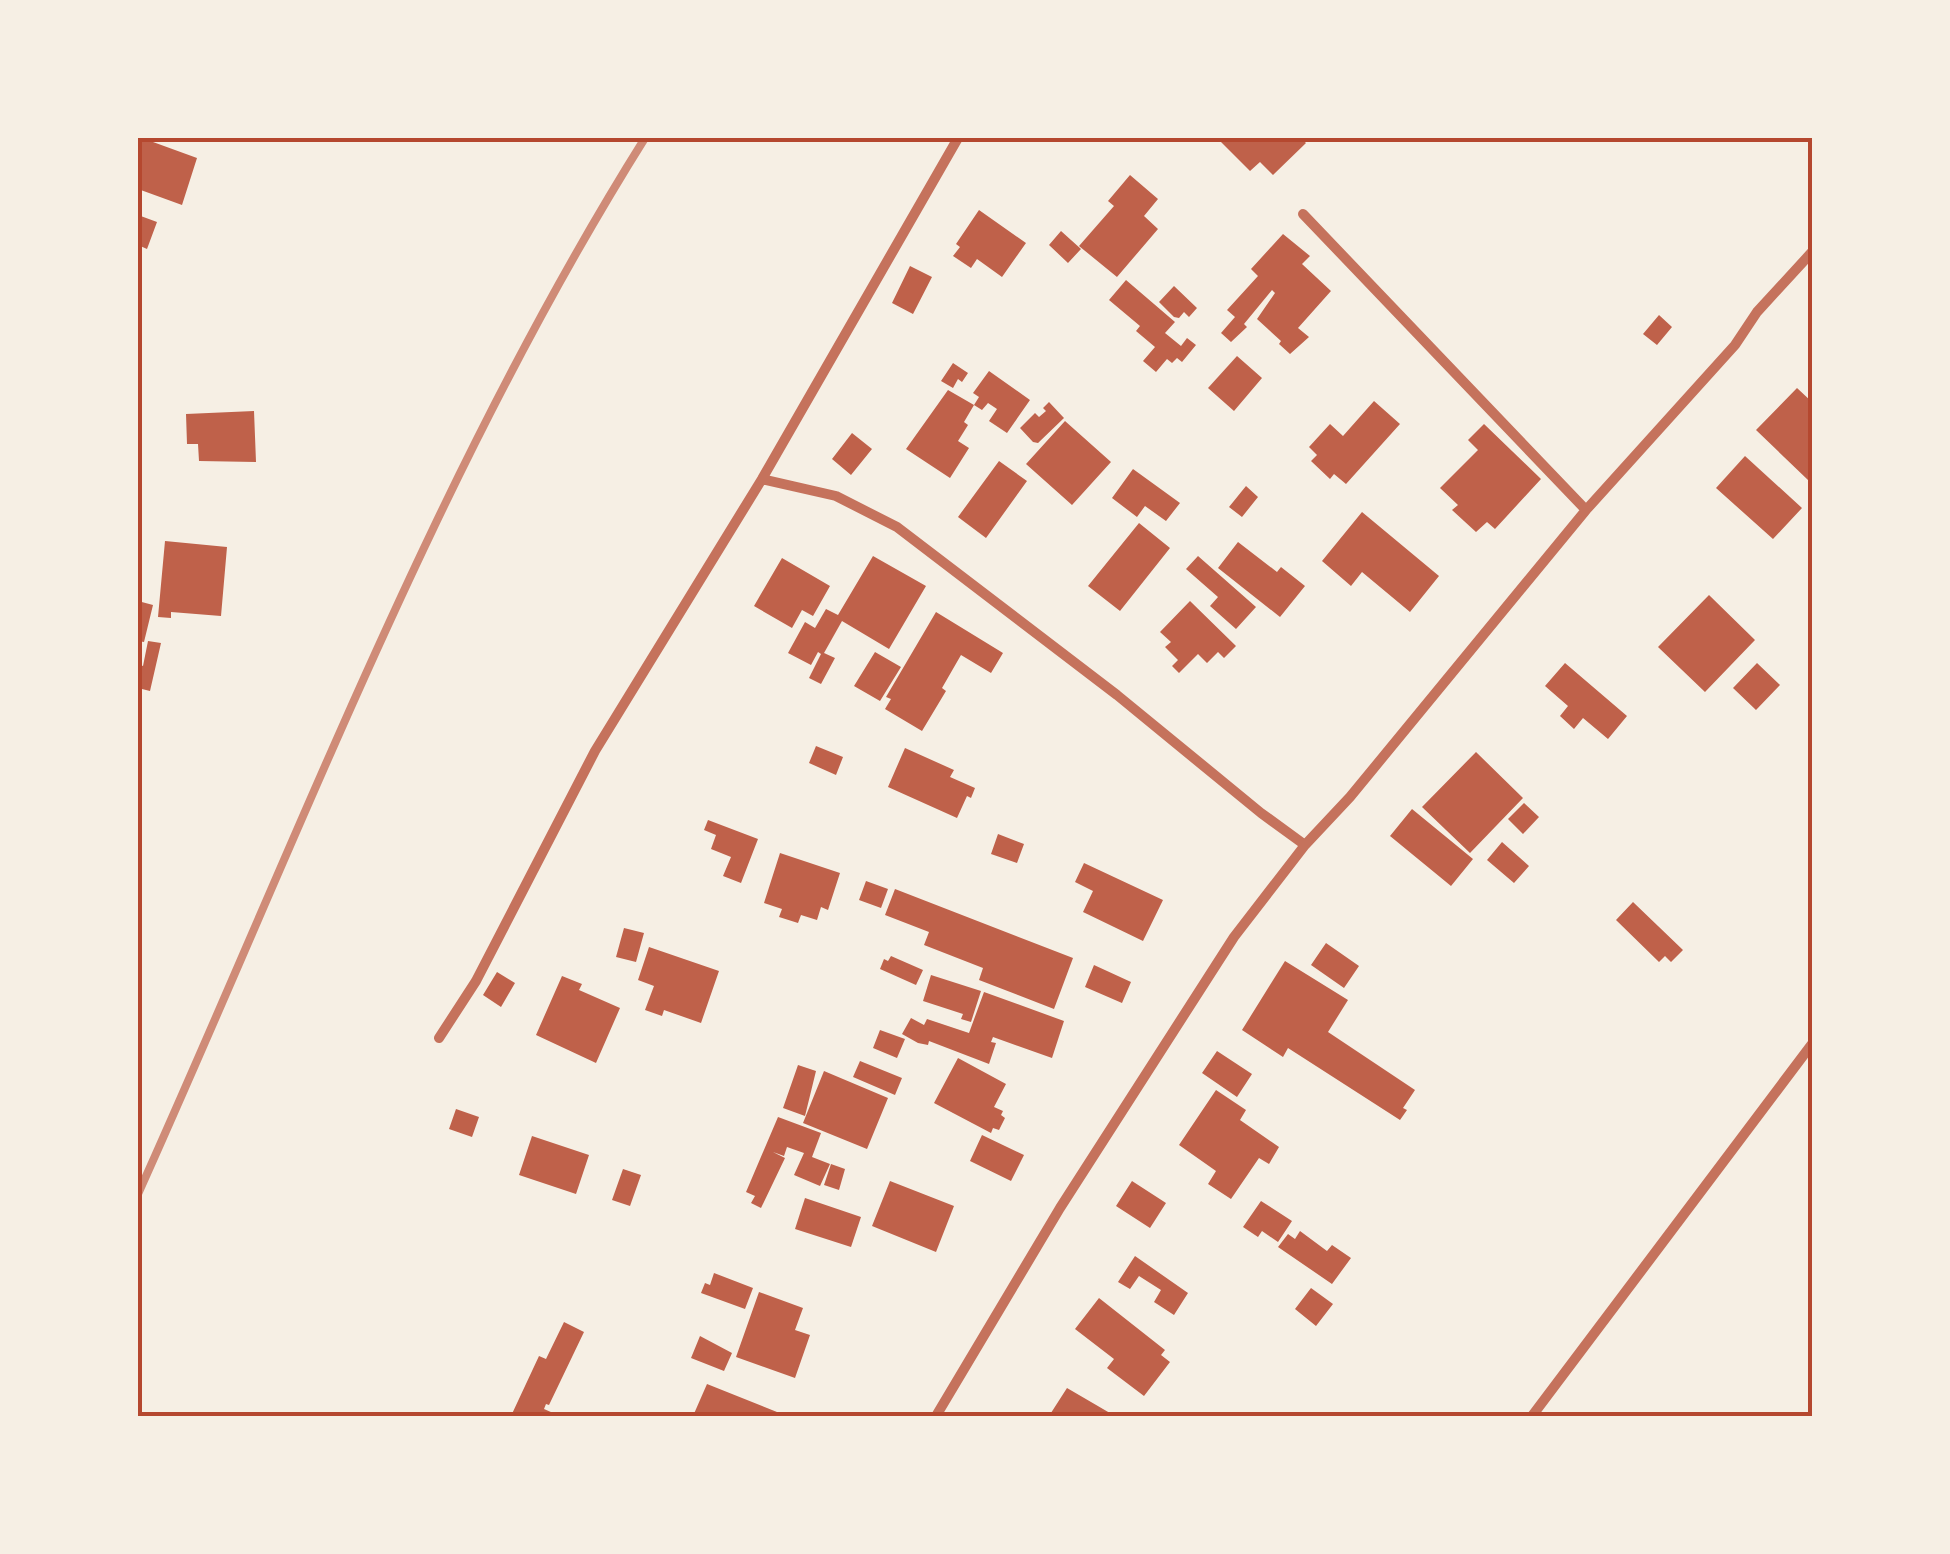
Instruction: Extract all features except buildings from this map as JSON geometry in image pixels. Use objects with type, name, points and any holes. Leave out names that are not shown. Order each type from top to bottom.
[{"type":"street","points":[[439,1038],[476,981],[595,751],[762,478],[958,138]]},
{"type":"street","points":[[1304,214],[1586,510]]},
{"type":"street","points":[[936,1416],[1060,1208],[1234,937],[1305,845],[1350,797],[1586,510],[1812,252]]},
{"type":"street","points":[[762,478],[836,496],[897,527],[1118,695],[1305,845]]},
{"type":"street","points":[[1532,1416],[1812,1044]]},
{"type":"railway","points":[[138,1194],[435,524],[570,264],[645,138]]}]
